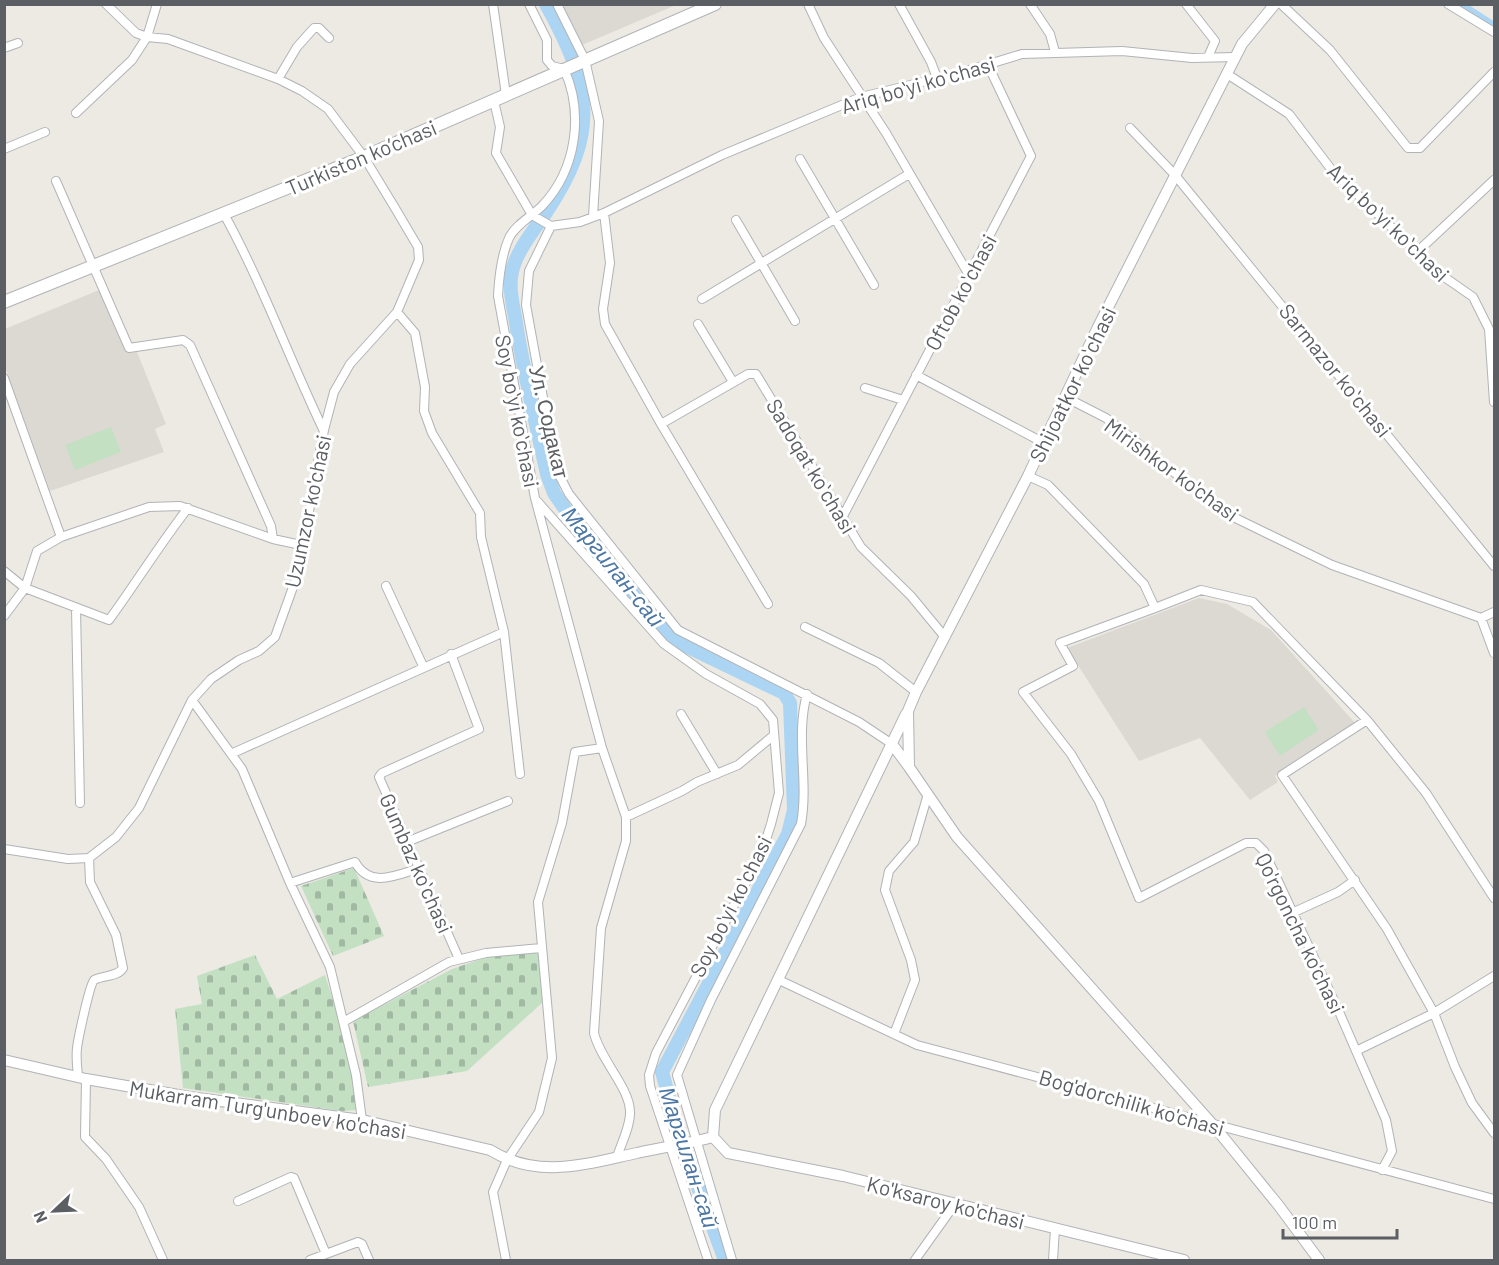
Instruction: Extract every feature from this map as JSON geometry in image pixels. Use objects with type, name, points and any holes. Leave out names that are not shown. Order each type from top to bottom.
[{"type":"main road","name":"Turkiston ko’chasi","points":[[4,302],[364,157],[715,4]]},
{"type":"street","points":[[106,4],[136,33],[147,37],[168,39],[302,91],[328,109],[364,157]]},
{"type":"street","points":[[76,113],[132,60],[147,37],[157,4]]},
{"type":"street","points":[[493,4],[506,96]]},
{"type":"street","name":"Soy boʻyi koʻchasi","points":[[529,4],[547,40],[547,60],[552,66],[564,69],[574,96],[574,143],[557,186],[533,216],[510,236],[499,274],[498,296],[535,498],[602,748],[626,817],[626,841],[601,928],[594,1034],[597,1044],[627,1098],[631,1112],[618,1157]]},
{"type":"street","points":[[557,4],[585,60],[599,121],[593,216]]},
{"type":"street","points":[[808,4],[824,38],[969,275]]},
{"type":"street","points":[[898,4],[931,62],[937,78]]},
{"type":"street","points":[[1030,4],[1050,34],[1055,52]]},
{"type":"street","points":[[1186,4],[1215,41],[1208,57]]},
{"type":"street","name":"Shijoatkor koʻchasi","points":[[912,771],[908,711],[916,692],[1028,476],[1065,397],[1235,57],[1242,44],[1275,4]]},
{"type":"street","points":[[1281,4],[1330,50],[1408,148],[1413,150],[1420,148],[1494,72]]},
{"type":"street","points":[[1448,4],[1494,32]]},
{"type":"street","points":[[278,80],[297,47],[314,28],[319,28],[329,38]]},
{"type":"street","points":[[4,48],[18,43]]},
{"type":"street","name":"Ariq boʻyi koʻchasi","points":[[550,226],[580,222],[604,213],[722,155],[861,97],[988,65],[1022,54],[1122,51],[1235,57]]},
{"type":"street","name":"Oftob koʻchasi","points":[[842,518],[1031,156],[988,65]]},
{"type":"street","name":"Ariq boʻyi koʻchasi","points":[[1227,74],[1289,114],[1331,169],[1440,274],[1473,297],[1492,327],[1494,402]]},
{"type":"street","points":[[494,101],[500,127],[496,153],[533,216],[550,226]]},
{"type":"street","name":"Sarmazor koʻchasi","points":[[1130,128],[1175,175],[1494,566]]},
{"type":"street","points":[[4,149],[45,132]]},
{"type":"street","name":"Uzumzor ko'chasi","points":[[89,858],[116,837],[139,808],[192,700],[211,679],[239,660],[259,651],[275,638],[297,576],[324,430],[334,393],[350,364],[397,312],[419,260],[419,254],[364,157]]},
{"type":"street","points":[[800,159],[874,285]]},
{"type":"street","points":[[702,299],[909,174]]},
{"type":"street","points":[[1417,252],[1494,180]]},
{"type":"street","points":[[56,181],[129,348],[183,340],[190,345],[271,526],[273,539]]},
{"type":"street","points":[[604,213],[610,263],[603,309],[605,324],[661,424],[768,604]]},
{"type":"street","points":[[224,214],[247,256],[287,353],[324,430]]},
{"type":"street","points":[[736,220],[795,321]]},
{"type":"street","name":"Ул. Содакат","points":[[550,226],[529,271],[526,297],[552,446],[561,482],[658,608],[678,630],[807,694],[859,722],[892,744]]},
{"type":"street","points":[[397,312],[416,333],[425,387],[424,411],[432,432],[480,513],[481,537],[504,632],[520,774]]},
{"type":"street","points":[[698,324],[733,382]]},
{"type":"street","name":"Sadoqat koʻchasi","points":[[661,424],[751,373],[758,377],[861,547],[911,596],[944,636]]},
{"type":"street","points":[[916,375],[1044,443]]},
{"type":"street","points":[[4,378],[60,537]]},
{"type":"street","points":[[865,388],[903,400]]},
{"type":"street","name":"Mirishkor ko'chasi","points":[[1065,397],[1106,418],[1225,513],[1332,565],[1481,618]]},
{"type":"street","points":[[1028,476],[1048,485],[1128,567],[1144,584],[1155,608]]},
{"type":"street","name":"Soy boʻyi koʻchasi","points":[[535,498],[664,644],[769,712],[773,720],[779,793],[762,852],[676,1013],[656,1053],[649,1075],[650,1086],[669,1147],[708,1260]]},
{"type":"street","points":[[4,616],[25,588],[37,551],[60,537],[148,507],[188,508],[273,539],[302,545]]},
{"type":"street","points":[[4,571],[25,588],[109,620],[156,549],[188,508]]},
{"type":"street","points":[[386,586],[423,666]]},
{"type":"street","name":"Qo'rgoncha ko'chasi","points":[[1382,1170],[1392,1151],[1386,1120],[1264,851],[1256,843],[1246,843],[1139,898],[1099,801],[1071,754],[1023,692],[1073,666],[1060,643],[1202,590],[1253,602],[1367,720],[1426,793],[1494,898]]},
{"type":"street","points":[[76,608],[80,803]]},
{"type":"street","points":[[1494,612],[1481,618],[1494,653]]},
{"type":"street","points":[[805,627],[879,663],[916,692]]},
{"type":"street","points":[[233,753],[423,666],[504,632]]},
{"type":"street","name":"Gumbaz koʻchasi","points":[[451,654],[479,729],[379,776],[459,959]]},
{"type":"street","points":[[732,1260],[677,1081],[678,1069],[801,824],[805,792],[802,721],[807,694]]},
{"type":"street","points":[[192,700],[233,753],[242,769],[290,883],[330,967],[345,1021],[362,1119]]},
{"type":"street","points":[[713,1137],[715,1110],[780,980],[908,711]]},
{"type":"street","points":[[681,714],[717,774]]},
{"type":"street","points":[[1367,720],[1282,775],[1387,929],[1434,1013],[1472,1103],[1494,1132]]},
{"type":"street","points":[[626,817],[738,765],[774,735]]},
{"type":"street","points":[[892,744],[957,837],[1214,1126],[1279,1206],[1318,1260]]},
{"type":"street","points":[[506,1260],[493,1192],[507,1160],[539,1112],[552,1058],[538,902],[562,823],[575,752],[602,748]]},
{"type":"street","points":[[894,1034],[915,980],[911,960],[885,890],[889,871],[914,843],[928,794]]},
{"type":"street","points":[[409,841],[508,801]]},
{"type":"street","points":[[4,849],[68,859],[89,858],[90,882],[116,935],[123,968],[118,973],[94,980],[89,985],[87,1008],[77,1047],[82,1078],[85,1137],[106,1159],[122,1181],[139,1208],[163,1260]]},
{"type":"street","points":[[290,883],[355,862],[363,874],[377,879],[420,868]]},
{"type":"street","points":[[1292,913],[1338,892],[1355,880]]},
{"type":"street","points":[[345,1021],[432,970],[459,959],[486,953],[541,948]]},
{"type":"street","points":[[1356,1051],[1434,1013],[1494,976]]},
{"type":"street","name":"Bog'dorchilik ko'chasi","points":[[780,980],[917,1045],[1003,1066],[1214,1126],[1494,1200]]},
{"type":"street","name":"Mukarram Turg'unboev ko'chasi","points":[[4,1060],[82,1078],[190,1097],[362,1119],[490,1150],[507,1160],[537,1168],[557,1169],[713,1137]]},
{"type":"street","name":"Ko'ksaroy ko'chasi","points":[[713,1137],[728,1153],[843,1176],[1184,1260]]},
{"type":"street","points":[[238,1201],[291,1177],[294,1178],[326,1254]]},
{"type":"street","points":[[915,1260],[955,1204]]},
{"type":"street","points":[[1053,1260],[1054,1228]]},
{"type":"street","points":[[310,1260],[357,1242],[362,1245],[369,1260]]},
{"type":"shaded area","points":[[561,5],[676,5],[582,45]]},
{"type":"shaded area","points":[[99,290],[126,353],[137,352],[166,424],[155,429],[164,452],[50,491],[5,367],[5,329]]},
{"type":"shaded area","points":[[1199,598],[1227,604],[1271,630],[1356,724],[1275,776],[1278,782],[1250,800],[1200,738],[1139,761],[1067,648]]},
{"type":"green space","points":[[111,427],[121,452],[75,470],[65,445]]},
{"type":"green space","points":[[1304,707],[1319,730],[1280,756],[1265,732]]},
{"type":"green space","points":[[354,868],[384,936],[333,956],[301,886]]},
{"type":"green space","points":[[540,951],[544,1001],[467,1071],[368,1087],[353,1021],[452,969],[487,957]]},
{"type":"green space","points":[[255,955],[277,999],[325,975],[345,1038],[358,1110],[341,1111],[183,1088],[175,1009],[202,1004],[197,976]]},
{"type":"waterway","name":"Маргилан-сай","points":[[546,4],[573,60],[583,110],[582,134],[575,159],[563,185],[519,253],[511,278],[511,295],[519,342],[547,474],[554,493],[565,509],[657,624],[686,646],[784,693],[790,703],[794,810],[788,834],[662,1072],[682,1144],[725,1260]]},
{"type":"waterway","points":[[1460,4],[1494,26]]}]
